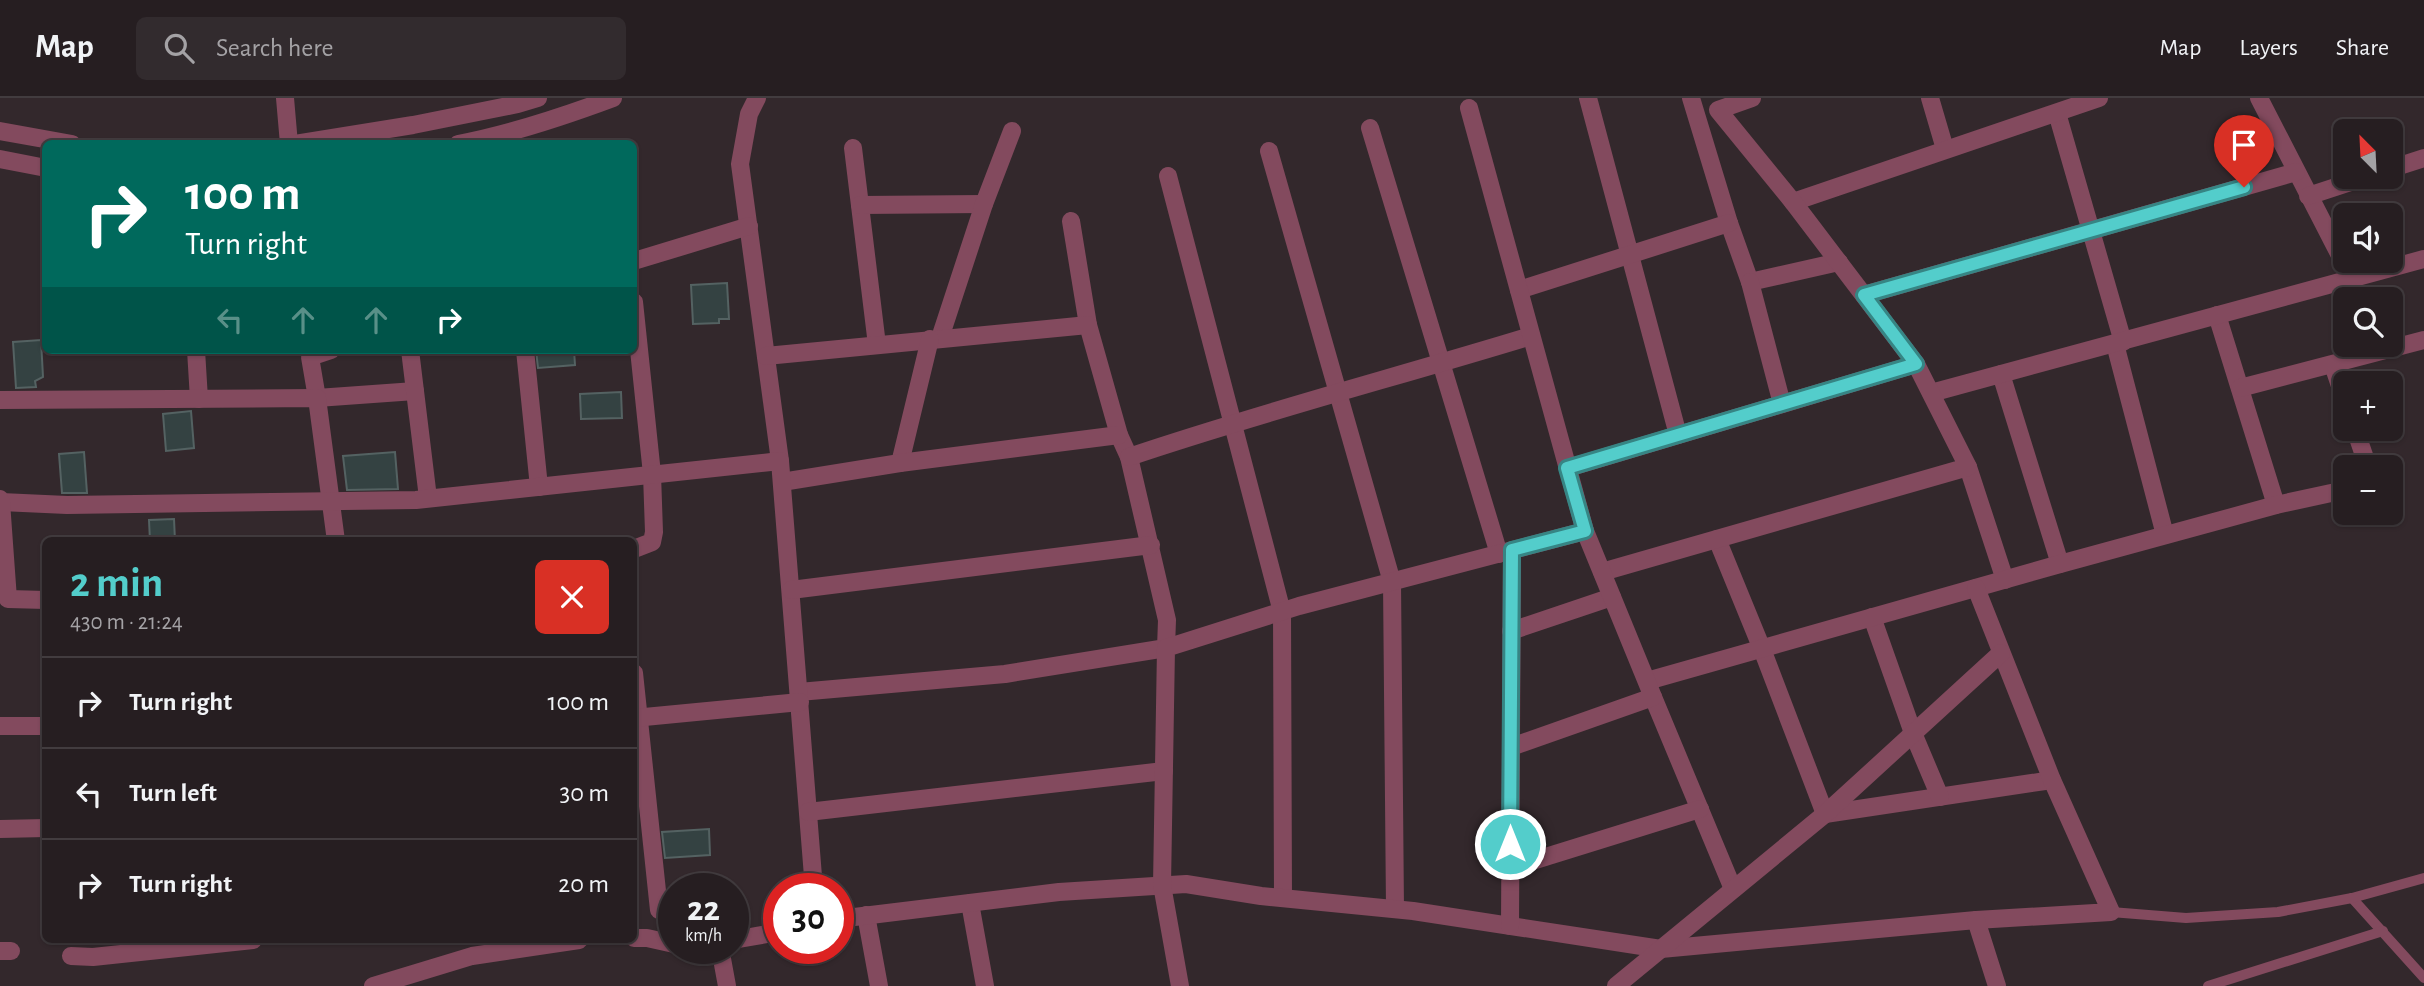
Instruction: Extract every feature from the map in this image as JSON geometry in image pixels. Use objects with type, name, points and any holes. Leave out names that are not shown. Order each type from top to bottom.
[{"type":"street","points":[[285,98],[289,140]]},
{"type":"street","points":[[319,140],[426,122],[538,98]]},
{"type":"street","points":[[479,140],[541,123],[613,98]]},
{"type":"street","points":[[757,98],[749,114],[740,164],[780,461],[813,873]]},
{"type":"street","points":[[1588,98],[1678,435]]},
{"type":"street","points":[[1691,98],[1750,282],[1782,404]]},
{"type":"street","points":[[1697,116],[1752,98]]},
{"type":"street","points":[[1930,98],[1945,149]]},
{"type":"street","points":[[1793,202],[2099,98]]},
{"type":"street","points":[[2259,98],[2351,277]]},
{"type":"street","points":[[1469,108],[1585,531],[1733,889]]},
{"type":"street","points":[[1718,110],[1793,202],[1916,364],[1968,467],[2004,580]]},
{"type":"street","points":[[2056,113],[2119,343],[2165,536]]},
{"type":"street","points":[[1370,128],[1440,364],[1505,552],[1511,631],[1510,926]]},
{"type":"street","points":[[0,131],[50,140]]},
{"type":"street","points":[[900,463],[935,339],[1012,131]]},
{"type":"street","points":[[853,148],[877,345]]},
{"type":"street","points":[[1269,151],[1392,582],[1395,909]]},
{"type":"street","points":[[2403,165],[2424,158]]},
{"type":"street","points":[[0,159],[42,167]]},
{"type":"street","points":[[1864,295],[2296,172]]},
{"type":"street","points":[[1168,176],[1282,612],[1283,898]]},
{"type":"street","points":[[2308,196],[2333,188]]},
{"type":"street","points":[[860,205],[984,204]]},
{"type":"street","points":[[1071,221],[1088,325],[1118,435],[1129,457],[1167,620],[1162,886],[1180,986]]},
{"type":"street","points":[[1519,290],[1729,223]]},
{"type":"street","points":[[637,260],[748,226]]},
{"type":"street","points":[[1931,394],[2424,259]]},
{"type":"street","points":[[1750,282],[1839,262]]},
{"type":"street","points":[[2217,315],[2276,505]]},
{"type":"street","points":[[766,356],[1088,325]]},
{"type":"street","points":[[637,331],[652,474],[654,532],[652,542],[637,548]]},
{"type":"street","points":[[1129,457],[1233,422],[1531,336]]},
{"type":"street","points":[[2240,388],[2424,340]]},
{"type":"street","points":[[196,354],[199,399]]},
{"type":"street","points":[[319,354],[310,357],[335,537]]},
{"type":"street","points":[[410,354],[428,498]]},
{"type":"street","points":[[525,354],[539,487]]},
{"type":"street","points":[[1567,468],[1916,364]]},
{"type":"street","points":[[2333,365],[2335,371]]},
{"type":"street","points":[[2001,374],[2060,564]]},
{"type":"street","points":[[0,400],[317,398],[415,391]]},
{"type":"street","points":[[782,482],[900,463],[1118,435]]},
{"type":"street","points":[[42,600],[8,599],[0,500],[67,505],[428,498],[780,461]]},
{"type":"street","points":[[1602,572],[1968,467]]},
{"type":"street","points":[[1511,747],[1650,689],[1762,649],[2060,564],[2276,505],[2333,493]]},
{"type":"street","points":[[637,718],[1005,674],[1166,648],[1282,612],[1585,531]]},
{"type":"street","points":[[1717,539],[1825,814]]},
{"type":"street","points":[[791,590],[1151,545]]},
{"type":"street","points":[[854,917],[1059,892],[1186,884],[1283,898],[1395,909],[1661,949],[1976,920],[2111,912],[2052,780],[1976,588]]},
{"type":"street","points":[[1511,631],[1612,597]]},
{"type":"street","points":[[1872,617],[1913,733],[1940,797]]},
{"type":"street","points":[[1616,986],[1825,814],[2001,653]]},
{"type":"street","points":[[0,726],[42,726]]},
{"type":"street","points":[[637,726],[658,902]]},
{"type":"street","points":[[808,812],[1164,771]]},
{"type":"street","points":[[1825,814],[2052,780]]},
{"type":"street","points":[[1510,868],[1700,808]]},
{"type":"street","points":[[0,829],[42,828]]},
{"type":"street","points":[[970,903],[985,986]]},
{"type":"street","points":[[866,915],[879,986]]},
{"type":"street","points":[[1976,920],[1997,986]]},
{"type":"street","points":[[637,938],[658,940]]},
{"type":"street","points":[[71,956],[93,957],[225,943]]},
{"type":"street","points":[[373,986],[472,956],[559,943]]},
{"type":"street","points":[[723,964],[727,986]]},
{"type":"lane","points":[[2111,912],[2186,918],[2278,912],[2352,898],[2424,878]]},
{"type":"lane","points":[[2352,898],[2424,978]]},
{"type":"lane","points":[[2208,986],[2383,932]]},
{"type":"building","points":[[727,283],[729,319],[719,319],[719,323],[693,324],[691,285]]},
{"type":"building","points":[[41,340],[43,377],[35,381],[36,387],[16,388],[13,342]]},
{"type":"building","points":[[536,354],[574,354],[575,365],[538,368]]},
{"type":"building","points":[[621,392],[622,418],[581,419],[580,394]]},
{"type":"building","points":[[191,411],[194,448],[166,451],[163,414]]},
{"type":"building","points":[[84,452],[87,493],[62,493],[59,454]]},
{"type":"building","points":[[395,452],[398,489],[347,490],[343,456]]},
{"type":"building","points":[[174,519],[175,537],[150,537],[149,520]]},
{"type":"building","points":[[709,829],[710,855],[665,858],[662,832]]},
{"type":"route","points":[[1510,844],[1512,550],[1585,531],[1567,468],[1916,364],[1864,295],[2244,187]]}]
